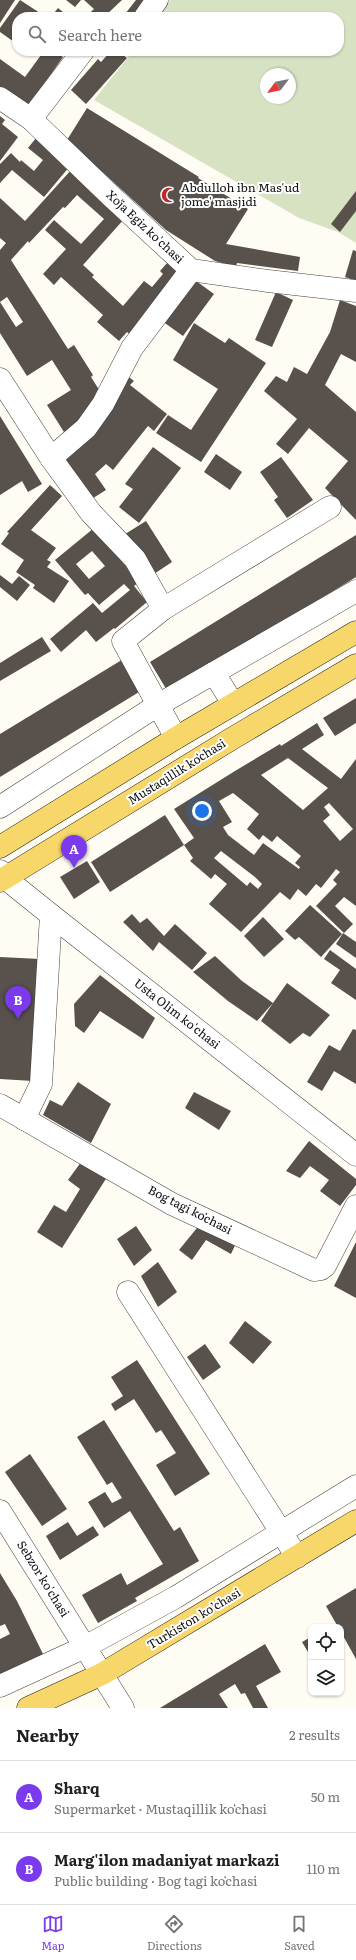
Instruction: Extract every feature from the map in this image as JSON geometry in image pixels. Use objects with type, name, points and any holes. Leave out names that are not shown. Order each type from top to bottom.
[{"type":"main road","points":[[0,847],[176,738],[356,632]]},
{"type":"main road","name":"Mustaqillik koʻchasi","points":[[2,877],[356,665]]},
{"type":"main road","name":"Turkiston ko’chasi","points":[[28,1708],[102,1674],[356,1521]]},
{"type":"street","points":[[149,12],[157,0]]},
{"type":"street","points":[[31,118],[79,56]]},
{"type":"street","name":"Xoʻja Egiz ko'chasi","points":[[0,98],[31,118],[111,196],[191,270],[356,291]]},
{"type":"street","points":[[51,458],[90,422],[103,404],[132,348],[191,270]]},
{"type":"street","points":[[0,379],[51,458],[91,513],[135,559],[163,609]]},
{"type":"street","points":[[176,738],[123,641],[163,609],[330,507]]},
{"type":"street","points":[[0,807],[158,705],[356,591]]},
{"type":"street","points":[[214,673],[233,704]]},
{"type":"street","name":"Usta Olim ko'chasi","points":[[2,877],[356,1155]]},
{"type":"street","points":[[24,1119],[41,1084],[51,915]]},
{"type":"street","name":"Bog tagi koʻchasi","points":[[0,1106],[172,1204],[314,1270],[321,1269],[325,1266],[356,1206]]},
{"type":"street","points":[[128,1292],[298,1557]]},
{"type":"street","points":[[0,1686],[85,1647],[176,1597],[356,1486]]},
{"type":"street","name":"Sebzor ko'chasi","points":[[0,1511],[123,1708]]},
{"type":"green space","points":[[170,0],[356,0],[356,243],[338,232],[299,218],[94,100],[129,56],[344,56],[344,12],[162,12]]},
{"type":"building","points":[[0,0],[15,0],[0,23]]},
{"type":"building","points":[[20,0],[38,12],[12,12],[12,40],[0,32],[0,28]]},
{"type":"building","points":[[66,0],[81,0],[75,7]]},
{"type":"building","points":[[84,0],[122,0],[109,12],[91,12],[94,9]]},
{"type":"building","points":[[136,0],[148,0],[138,12],[127,12]]},
{"type":"building","points":[[58,8],[63,12],[55,12]]},
{"type":"building","points":[[40,56],[63,57],[28,107],[0,87],[0,59],[25,77]]},
{"type":"building","points":[[106,56],[124,56],[127,58],[86,104],[71,90],[98,59],[101,62]]},
{"type":"building","points":[[87,108],[248,209],[226,244],[300,257],[298,271],[237,263],[236,267],[215,261],[166,230],[67,140]]},
{"type":"building","points":[[0,116],[5,120],[2,124],[18,137],[0,161]]},
{"type":"building","points":[[36,138],[70,166],[44,197],[12,170],[0,183],[0,164],[11,153],[20,162],[21,160],[34,171],[43,160],[28,148]]},
{"type":"building","points":[[72,169],[125,218],[83,265],[94,275],[92,277],[123,306],[144,281],[152,287],[163,274],[160,271],[168,262],[182,274],[134,338],[127,332],[119,341],[97,322],[103,315],[61,277],[54,285],[43,274],[66,249],[45,230],[54,220],[81,244],[104,219],[77,195],[65,208],[63,207],[29,243],[28,241],[11,260],[68,349],[74,345],[93,375],[91,377],[103,396],[69,440],[47,405],[71,390],[52,360],[27,376],[0,333],[0,250],[6,243],[0,238],[0,198],[25,221]],"holes":[[[7,297],[23,322],[16,327],[0,302]]]},
{"type":"building","points":[[356,191],[356,211],[340,232],[331,224]]},
{"type":"building","points":[[353,250],[356,251],[356,281],[345,277]]},
{"type":"building","points":[[192,278],[214,294],[183,336],[162,321]]},
{"type":"building","points":[[276,292],[293,300],[272,347],[255,340]]},
{"type":"building","points":[[340,300],[356,306],[356,362],[341,354],[325,385],[356,412],[356,520],[325,488],[348,461],[309,428],[288,454],[276,444],[297,419],[264,391],[276,376],[287,382],[294,367],[307,374],[330,332]]},
{"type":"building","points":[[194,323],[225,343],[229,338],[266,363],[201,462],[156,433],[168,415],[191,430],[218,389],[173,360]]},
{"type":"building","points":[[125,374],[134,381],[130,385],[167,414],[154,431],[148,426],[113,470],[106,464],[95,474],[106,490],[90,500],[63,463],[82,445]]},
{"type":"building","points":[[0,416],[42,484],[28,492],[22,481],[0,495]]},
{"type":"building","points":[[153,447],[181,468],[139,523],[119,507],[133,489],[125,484]]},
{"type":"building","points":[[216,454],[242,472],[230,490],[204,472]]},
{"type":"building","points":[[281,457],[313,500],[287,518],[274,500],[278,497],[260,472]]},
{"type":"building","points":[[50,485],[62,496],[31,530],[56,548],[47,560],[51,562],[47,567],[69,581],[54,603],[33,588],[35,585],[16,572],[24,560],[1,544],[9,533],[7,532]]},
{"type":"building","points":[[146,521],[172,562],[148,578],[122,536]]},
{"type":"building","points":[[94,528],[139,582],[134,586],[147,602],[115,629],[114,628],[96,642],[86,630],[61,652],[50,639],[93,603],[102,613],[130,590],[124,584],[99,605],[88,593],[85,595],[55,560]],"holes":[[[92,551],[105,566],[89,579],[76,564]]]},
{"type":"building","points":[[356,535],[356,577],[168,692],[150,662]]},
{"type":"building","points":[[0,575],[12,584],[19,576],[30,585],[17,601],[0,587]]},
{"type":"building","points":[[42,637],[51,651],[0,681],[0,663]]},
{"type":"building","points":[[125,658],[144,689],[0,777],[0,734]]},
{"type":"building","points":[[356,698],[356,723],[335,736],[323,718]]},
{"type":"building","points":[[317,723],[324,735],[302,749],[341,779],[356,759],[356,906],[344,897],[335,906],[353,924],[344,933],[316,906],[337,884],[333,880],[340,872],[336,869],[321,888],[316,884],[306,896],[298,889],[290,900],[280,892],[241,932],[209,904],[227,884],[215,874],[211,879],[190,861],[193,858],[184,845],[194,838],[174,809],[280,744],[281,746]],"holes":[[[288,758],[328,788],[303,810],[261,775]],[[233,793],[259,814],[247,829],[259,840],[263,835],[272,842],[277,836],[301,856],[295,863],[300,867],[299,869],[263,843],[254,855],[228,835],[223,827],[232,822],[219,801]],[[329,803],[353,829],[340,841],[323,821],[330,815],[324,807]],[[221,851],[262,884],[258,889],[250,882],[247,886],[214,858]]]},
{"type":"building","points":[[165,815],[184,845],[110,892],[91,862]]},
{"type":"building","points":[[87,861],[100,882],[74,899],[60,877]]},
{"type":"building","points":[[310,905],[342,934],[321,957],[299,937],[295,940],[285,931]]},
{"type":"building","points":[[132,914],[140,923],[147,918],[164,936],[175,924],[207,953],[192,970],[159,942],[153,951],[123,922]]},
{"type":"building","points":[[263,917],[284,939],[264,957],[244,936]]},
{"type":"building","points":[[343,933],[356,942],[356,958],[336,944]]},
{"type":"building","points":[[330,950],[356,969],[356,1000],[331,983],[340,970],[324,959]]},
{"type":"building","points":[[215,956],[242,981],[273,1003],[257,1021],[228,1001],[193,972]]},
{"type":"building","points":[[0,957],[40,959],[33,1081],[0,1079]]},
{"type":"building","points":[[100,975],[155,1018],[143,1039],[100,1011],[84,1033],[75,1026],[74,1004]]},
{"type":"building","points":[[287,983],[330,1015],[310,1037],[303,1033],[290,1044],[261,1021]]},
{"type":"building","points":[[353,1029],[356,1030],[356,1084],[334,1071],[322,1091],[307,1082],[329,1045],[340,1051]]},
{"type":"building","points":[[78,1082],[111,1104],[91,1143],[43,1115],[50,1100],[62,1106]]},
{"type":"building","points":[[194,1092],[231,1111],[219,1130],[185,1108]]},
{"type":"building","points":[[309,1141],[356,1179],[356,1185],[340,1206],[320,1191],[329,1180],[310,1166],[300,1178],[286,1171]]},
{"type":"building","points":[[84,1158],[109,1174],[62,1248],[37,1232],[54,1205],[66,1212],[80,1189],[68,1180]]},
{"type":"building","points":[[201,1223],[238,1239],[231,1254],[206,1240],[192,1260],[179,1250]]},
{"type":"building","points":[[136,1226],[152,1250],[134,1266],[117,1239]]},
{"type":"building","points":[[356,1242],[356,1298],[334,1286]]},
{"type":"building","points":[[158,1262],[177,1292],[158,1307],[141,1276]]},
{"type":"building","points":[[245,1321],[272,1342],[253,1364],[229,1343]]},
{"type":"building","points":[[205,1344],[221,1367],[203,1380],[187,1357]]},
{"type":"building","points":[[137,1360],[210,1474],[175,1496],[156,1465],[176,1453],[161,1430],[156,1433],[134,1399],[115,1411],[111,1404],[123,1396],[111,1377]]},
{"type":"building","points":[[104,1420],[174,1531],[180,1527],[199,1561],[135,1598],[137,1601],[98,1623],[82,1595],[121,1573],[127,1585],[163,1564],[130,1511],[104,1528],[88,1502],[105,1492],[112,1503],[122,1498],[112,1482],[107,1485],[77,1437]]},
{"type":"building","points":[[30,1454],[67,1509],[42,1526],[5,1472]]},
{"type":"building","points":[[68,1522],[77,1536],[93,1526],[99,1535],[60,1560],[46,1536]]},
{"type":"building","points":[[0,1573],[17,1601],[43,1654],[0,1675],[0,1639],[10,1634],[5,1624],[0,1626]]},
{"type":"building","points":[[356,1588],[356,1659],[344,1637],[344,1624],[336,1624],[326,1606]]},
{"type":"building","points":[[308,1639],[308,1652],[302,1642]]},
{"type":"building","points":[[265,1644],[281,1672],[256,1686],[268,1708],[253,1708],[245,1693],[241,1694],[235,1684],[219,1694],[228,1708],[160,1708]]},
{"type":"place","name":"Abdulloh ibn Mas'ud jome' masjidi","points":[[169,195]]},
{"type":"place","name":"Sharq","points":[[74,868]]},
{"type":"place","name":"Marg'ilon madaniyat markazi","points":[[18,1019]]}]
